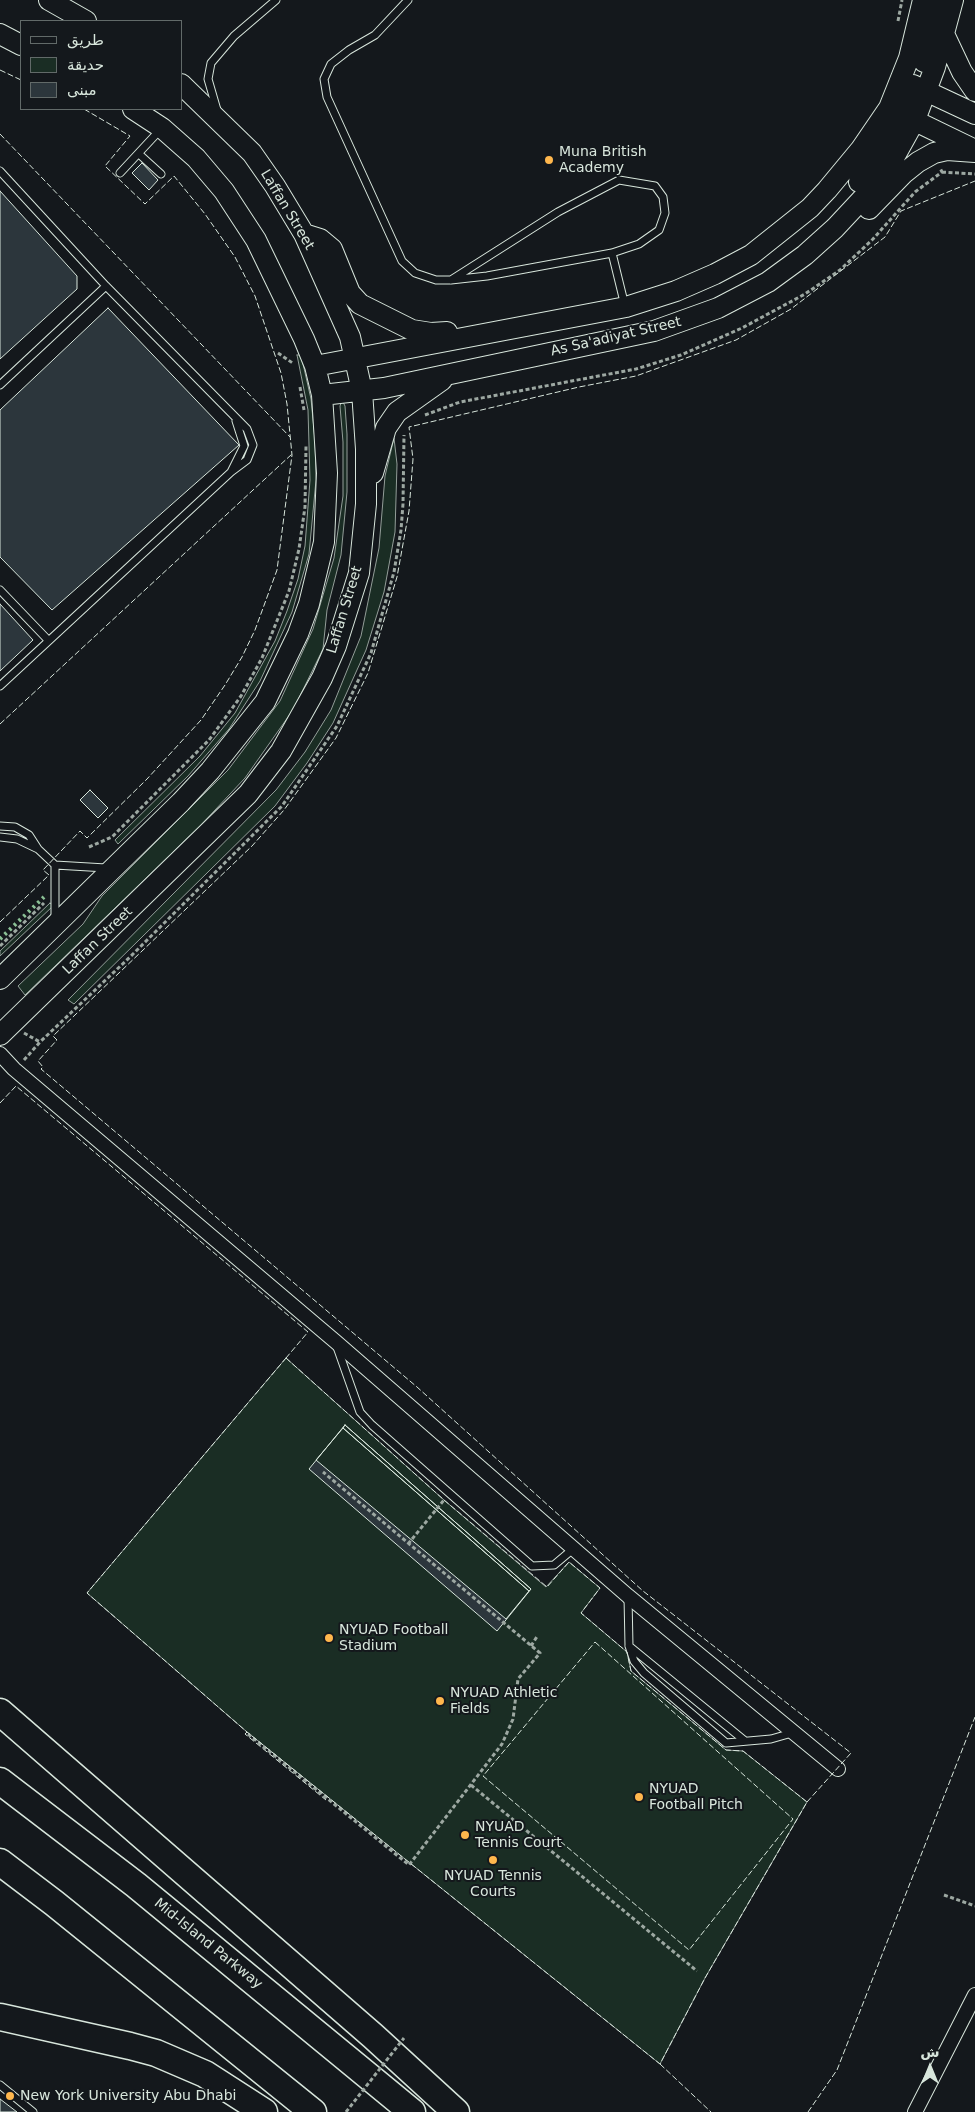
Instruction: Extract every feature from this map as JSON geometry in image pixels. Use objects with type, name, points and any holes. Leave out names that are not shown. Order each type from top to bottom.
[{"type":"highway","points":[[0,1712],[358,2024],[456,2112]]},
{"type":"highway","name":"Mid-Island Parkway","points":[[0,1781],[136,1885],[412,2112]]},
{"type":"highway","points":[[0,1862],[54,1903],[314,2112]]},
{"type":"highway","points":[[0,2017],[156,2053],[205,2074],[264,2112]]},
{"type":"street","points":[[49,0],[84,20]]},
{"type":"street","name":"As Sa'adiyat Street","points":[[306,369],[626,307],[676,291],[715,274],[751,254],[786,228],[827,190],[861,149],[902,115],[915,86],[912,47],[923,0]]},
{"type":"street","points":[[937,0],[936,15],[915,86],[975,114]]},
{"type":"street","name":"As Sa'adiyat Street","points":[[322,396],[362,391],[450,375],[654,331],[718,308],[768,282],[805,255],[863,198],[895,156],[902,115],[915,86],[945,36],[953,0]]},
{"type":"street","points":[[0,34],[20,44]]},
{"type":"street","points":[[945,36],[962,72],[975,91]]},
{"type":"street","name":"Laffan Street","points":[[0,1035],[248,794],[281,751],[322,678],[336,646],[359,573],[366,504],[366,449],[362,391],[350,337],[304,234],[252,153],[182,85]]},
{"type":"street","points":[[0,979],[210,771],[265,702],[284,666],[309,604],[324,542],[327,473],[322,396],[306,369],[256,240],[224,191],[196,158],[162,128],[135,110]]},
{"type":"street","points":[[902,115],[975,151]]},
{"type":"street","points":[[768,282],[816,260],[918,162],[934,153],[947,150],[975,151]]},
{"type":"street","points":[[304,234],[320,239],[332,249],[350,293],[360,304],[412,330],[437,333],[480,326],[521,326]]},
{"type":"street","points":[[366,504],[377,455],[386,428],[397,412],[450,375]]},
{"type":"street","points":[[0,1054],[14,1068],[336,1342],[628,1596],[792,1734],[838,1769]]},
{"type":"street","points":[[915,2112],[975,1995]]},
{"type":"lane","points":[[222,122],[209,87],[208,79],[211,63],[234,36],[276,0]]},
{"type":"lane","points":[[408,0],[375,35],[349,50],[331,64],[324,79],[327,96],[402,261],[415,273],[436,280],[451,280],[533,268],[612,253],[639,244],[659,230],[665,213],[663,198],[655,186],[619,180],[558,212],[451,280]]},
{"type":"lane","points":[[120,173],[162,128]]},
{"type":"lane","points":[[139,154],[161,174]]},
{"type":"lane","points":[[0,171],[106,286],[236,420],[244,446],[231,472],[0,686]]},
{"type":"lane","points":[[612,253],[626,307]]},
{"type":"lane","points":[[0,385],[106,286]]},
{"type":"lane","points":[[0,590],[48,640]]},
{"type":"lane","points":[[0,826],[15,827],[29,835],[38,849],[54,865],[114,868]]},
{"type":"lane","points":[[0,837],[17,839],[38,849]]},
{"type":"lane","points":[[54,865],[55,925]]},
{"type":"lane","points":[[336,1342],[360,1412],[372,1425],[532,1566],[554,1566],[573,1549]]},
{"type":"lane","points":[[628,1596],[629,1646],[638,1668],[726,1743],[771,1739],[792,1734]]},
{"type":"lane","points":[[629,1646],[745,1741]]},
{"type":"lane","points":[[0,2085],[33,2112]]},
{"type":"path","points":[[942,172],[975,174]]},
{"type":"path","points":[[287,352],[278,353],[306,369]]},
{"type":"path","points":[[299,381],[304,417]]},
{"type":"path","points":[[89,847],[112,837],[193,757],[241,696],[262,658],[289,590],[299,549],[305,507],[306,437]]},
{"type":"path","points":[[0,946],[48,899]]},
{"type":"path","points":[[22,1031],[40,1042]]},
{"type":"path","points":[[248,1734],[409,1865],[506,1737],[515,1711],[518,1679],[540,1653],[323,1472]]},
{"type":"path","points":[[408,1544],[444,1500]]},
{"type":"path","points":[[532,1646],[538,1635]]},
{"type":"path","points":[[471,1785],[697,1971]]},
{"type":"path","points":[[944,1895],[975,1906]]},
{"type":"path","points":[[346,2112],[404,2038]]},
{"type":"green space","points":[[297,355],[301,355],[311,399],[316,480],[309,554],[292,612],[260,681],[229,729],[188,776],[118,844],[115,840],[200,756],[235,713],[275,641],[287,611],[298,579],[305,546],[310,480],[308,410]]},
{"type":"green space","points":[[342,400],[345,406],[347,434],[347,492],[341,555],[327,610],[323,649],[293,710],[245,778],[200,826],[25,995],[18,986],[83,924],[102,896],[228,770],[280,701],[313,629],[334,558],[343,496],[343,442],[340,406]]},
{"type":"green space","points":[[394,438],[397,464],[395,532],[384,592],[366,650],[333,723],[307,763],[275,806],[74,1004],[68,1000],[276,790],[305,752],[331,710],[361,636],[379,548],[385,476]]},
{"type":"green space","points":[[50,903],[53,906],[0,956],[0,951]]},
{"type":"green space","name":"NYUAD Athletic Fields","points":[[286,1358],[444,1500],[546,1587],[569,1562],[600,1588],[581,1613],[627,1652],[631,1671],[726,1750],[743,1751],[807,1802],[705,1978],[660,2064],[247,1732],[87,1593]]},
{"type":"building","points":[[142,163],[158,180],[149,190],[132,173]]},
{"type":"building","points":[[0,191],[77,276],[77,289],[0,359]]},
{"type":"building","points":[[108,308],[239,445],[52,610],[0,557],[0,410]]},
{"type":"building","points":[[0,604],[33,640],[0,671]]},
{"type":"building","points":[[90,790],[108,808],[98,818],[80,800]]},
{"type":"building","points":[[345,1425],[531,1589],[529,1591],[343,1428]]},
{"type":"building","points":[[345,1425],[531,1589],[497,1631],[309,1469]]},
{"type":"building","points":[[343,1428],[529,1591],[506,1619],[316,1460]]},
{"type":"building","points":[[0,2099],[17,2112],[0,2112]]},
{"type":"hedge","points":[[0,939],[44,897]]},
{"type":"fence","points":[[0,70],[20,80]]},
{"type":"fence","points":[[0,922],[49,875],[43,870],[80,831],[87,838],[147,779],[201,720],[225,685],[242,657],[255,630],[277,570],[292,455],[287,404],[281,373],[255,296],[235,257],[205,214],[174,176],[145,204],[105,166],[130,136],[86,110]]},
{"type":"fence","points":[[0,134],[290,437]]},
{"type":"fence","points":[[807,1802],[851,1753],[643,1591],[417,1387],[41,1069],[43,1067],[38,1061],[57,1040],[53,1036],[252,846],[284,810],[336,738],[368,673],[397,577],[409,511],[413,459],[409,427],[579,387],[636,376],[736,340],[791,309],[885,237],[901,211],[975,181]]},
{"type":"fence","points":[[0,724],[292,454]]},
{"type":"fence","points":[[0,1103],[16,1086],[308,1332],[286,1358]]},
{"type":"fence","points":[[286,1358],[444,1500],[547,1587],[569,1562],[600,1588],[581,1613],[627,1652],[631,1671],[726,1750],[743,1751],[807,1802],[705,1978],[660,2064],[247,1732],[87,1593],[286,1358]]},
{"type":"fence","points":[[595,1642],[793,1819],[689,1950],[483,1776],[595,1642]]},
{"type":"fence","points":[[808,2112],[837,2070],[975,1717]]},
{"type":"fence","points":[[247,1732],[245,1734],[326,1800]]},
{"type":"fence","points":[[660,2064],[711,2112]]},
{"type":"place","name":"Muna British Academy","points":[[549,160]]},
{"type":"place","name":"NYUAD Football Stadium","points":[[329,1638]]},
{"type":"place","name":"NYUAD Athletic Fields","points":[[440,1701]]},
{"type":"place","name":"NYUAD Football Pitch","points":[[639,1797]]},
{"type":"place","name":"NYUAD Tennis Court","points":[[465,1835]]},
{"type":"place","name":"NYUAD Tennis Courts","points":[[493,1860]]},
{"type":"place","name":"New York University Abu Dhabi","points":[[10,2096]]}]
